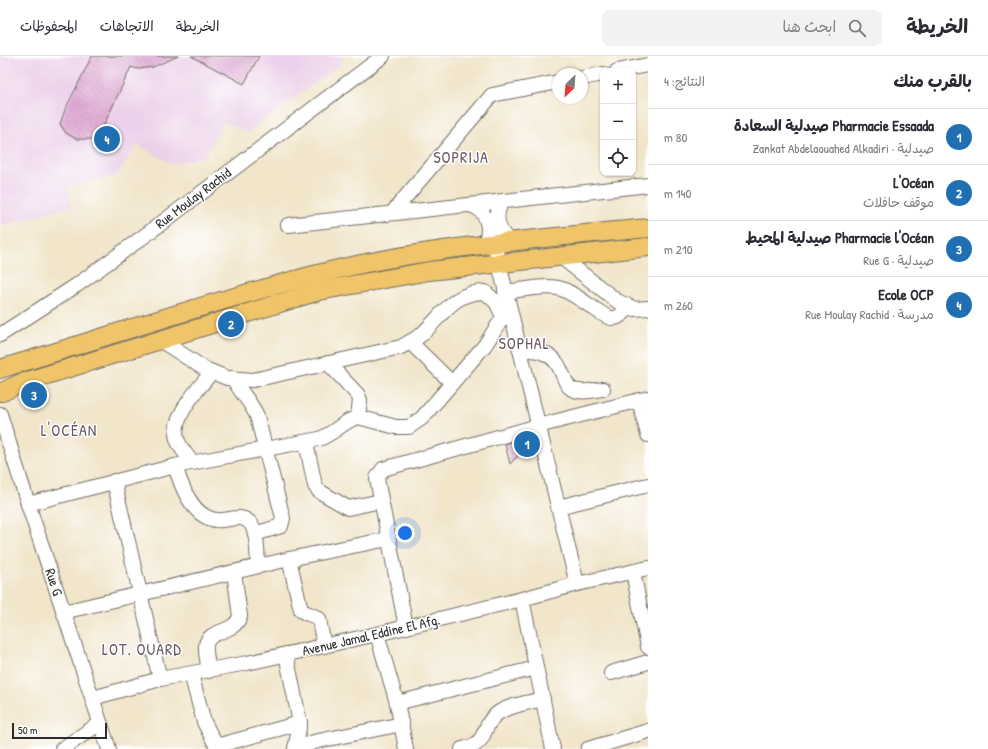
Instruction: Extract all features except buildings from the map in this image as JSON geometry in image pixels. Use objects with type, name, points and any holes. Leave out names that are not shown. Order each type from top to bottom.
[{"type":"main road","points":[[0,369],[315,275],[392,259],[496,243],[648,228]]},
{"type":"main road","points":[[1,393],[21,383],[319,291],[498,262],[561,257],[648,247]]},
{"type":"main road","points":[[0,373],[3,384],[1,393]]},
{"type":"street","name":"Rue Moulay Rachid","points":[[0,335],[77,285],[383,56]]},
{"type":"street","points":[[632,68],[648,65]]},
{"type":"street","points":[[588,77],[600,75]]},
{"type":"street","points":[[392,213],[492,96],[552,83]]},
{"type":"street","points":[[288,225],[648,185]]},
{"type":"street","points":[[502,201],[498,210],[497,222],[499,230],[496,243],[498,262],[506,292],[507,313],[520,350],[577,584]]},
{"type":"street","points":[[470,205],[481,211],[487,223],[488,231],[496,243]]},
{"type":"street","points":[[561,257],[617,302],[629,308],[648,308]]},
{"type":"street","points":[[506,292],[544,286],[560,288],[588,303],[600,313],[610,318],[616,318],[629,308]]},
{"type":"street","points":[[160,340],[212,372],[233,378],[253,380],[401,347],[422,334],[444,309],[473,292],[485,292],[507,313]]},
{"type":"street","points":[[28,504],[174,466],[306,442],[327,436],[352,419],[358,417],[389,426],[409,427],[422,418],[485,345],[507,313]]},
{"type":"street","points":[[410,342],[452,383]]},
{"type":"street","points":[[520,350],[536,349],[554,360],[559,365],[565,383],[571,389],[584,391],[603,389]]},
{"type":"street","points":[[328,363],[358,395],[360,400],[358,417]]},
{"type":"street","points":[[193,463],[178,440],[176,431],[185,406],[212,372]]},
{"type":"street","points":[[233,378],[240,391],[253,407],[262,430],[283,522],[281,526],[277,528],[254,534]]},
{"type":"street","points":[[406,627],[377,478],[383,469],[538,426],[644,399],[648,434]]},
{"type":"street","name":"Rue G","points":[[0,414],[28,504],[109,749]]},
{"type":"street","points":[[306,442],[315,486],[319,491],[348,508],[381,501]]},
{"type":"street","points":[[174,466],[183,492],[195,507],[207,517],[216,520],[243,518],[250,523],[254,534],[258,566]]},
{"type":"street","points":[[114,481],[160,680]]},
{"type":"street","points":[[558,507],[648,485]]},
{"type":"street","points":[[64,612],[289,559],[388,539]]},
{"type":"street","points":[[289,559],[301,610],[306,614],[314,615],[319,619],[324,646]]},
{"type":"street","name":"Avenue Jamal Eddine El Afg.","points":[[93,698],[160,680],[209,671],[406,627],[577,584],[648,568]]},
{"type":"street","points":[[209,671],[206,644],[208,639],[214,634],[234,627],[239,622],[240,616],[234,572]]},
{"type":"street","points":[[633,572],[648,645]]},
{"type":"street","points":[[522,599],[553,749]]},
{"type":"street","points":[[376,634],[397,703],[406,749]]},
{"type":"street","points":[[286,654],[300,723],[295,748],[318,741],[402,724]]},
{"type":"street","points":[[611,673],[648,662]]},
{"type":"street","points":[[397,703],[536,668]]},
{"type":"street","points":[[191,674],[204,722],[217,748],[300,723]]},
{"type":"street","points":[[462,749],[476,745],[482,740],[490,721],[496,714],[506,709],[543,699]]},
{"type":"street","points":[[62,749],[100,723]]},
{"type":"street","points":[[588,749],[648,731]]},
{"type":"shaded area","points":[[0,56],[344,56],[339,65],[248,132],[223,121],[205,156],[172,164],[137,145],[117,175],[68,187],[71,206],[0,226]]},
{"type":"place","name":"Ecole OCP","points":[[107,139]]},
{"type":"place","name":"L'Océan","points":[[231,324]]},
{"type":"place","name":"Pharmacie l'Océan صيدلية المحيط","points":[[34,395]]},
{"type":"place","name":"Pharmacie Essaada صيدلية السعادة","points":[[527,444]]},
{"type":"district","name":"SOPRIJA","points":[[461,157]]},
{"type":"district","name":"SOPHAL","points":[[524,343]]},
{"type":"district","name":"L'OCÉAN","points":[[69,430]]},
{"type":"district","name":"LOT. OUARD","points":[[142,649]]}]
